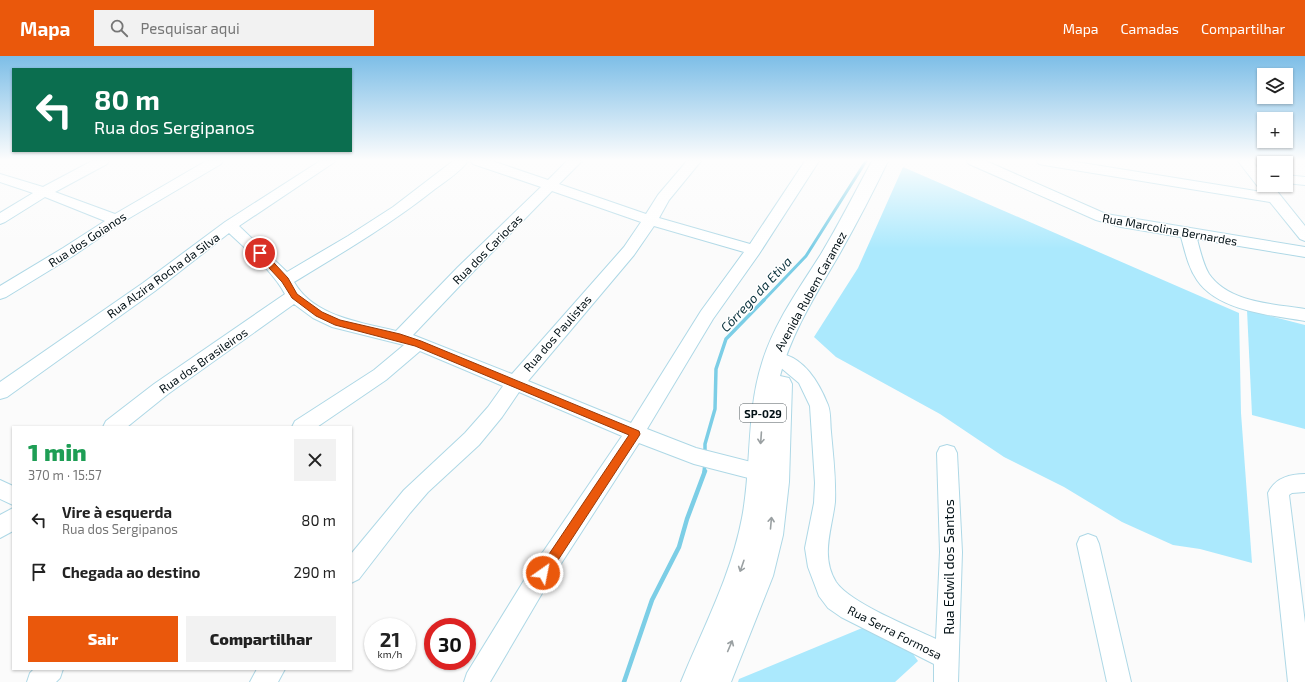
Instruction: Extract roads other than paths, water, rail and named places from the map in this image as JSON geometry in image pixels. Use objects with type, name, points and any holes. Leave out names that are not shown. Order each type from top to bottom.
[{"type":"highway","name":"Avenida Rubem Caramez","points":[[696,682],[735,587],[749,545],[755,517],[760,472],[761,436],[765,397],[768,380],[778,348],[788,327],[837,242],[864,190]]},
{"type":"highway","name":"Avenida Rubem Caramez","points":[[716,682],[760,576],[770,535],[776,482],[781,385],[786,362],[793,345],[822,290],[877,190]]},
{"type":"street","points":[[38,190],[116,220]]},
{"type":"street","points":[[0,219],[47,190]]},
{"type":"street","name":"Rua dos Goianos","points":[[0,293],[166,190]]},
{"type":"street","name":"Rua Alzira Rocha da Silva","points":[[0,392],[149,287],[230,225],[284,190]]},
{"type":"street","points":[[285,280],[344,246],[426,190]]},
{"type":"street","name":"Rua dos Cariocas","points":[[400,338],[453,282],[545,190]]},
{"type":"street","points":[[565,190],[650,220],[754,250]]},
{"type":"street","name":"Rua dos Paulistas","points":[[352,571],[401,508],[422,485],[455,457],[482,429],[500,406],[515,382],[611,273],[650,220],[670,190]]},
{"type":"street","points":[[476,682],[536,582],[635,434],[707,315],[754,250],[793,190]]},
{"type":"street","name":"Rua Marcolina Bernardes","points":[[1038,190],[1101,217],[1121,222],[1305,252]]},
{"type":"street","points":[[1226,190],[1274,198]]},
{"type":"street","points":[[1270,192],[1305,236]]},
{"type":"street","points":[[230,225],[260,253],[285,280],[294,296],[319,314],[338,323],[418,343],[515,382],[635,434],[694,456],[760,472]]},
{"type":"street","points":[[1188,234],[1198,266],[1204,278],[1211,287],[1224,295],[1237,300],[1258,306],[1305,315]]},
{"type":"street","name":"Rua dos Brasileiros","points":[[114,426],[161,389],[294,296]]},
{"type":"street","points":[[304,426],[380,375],[418,343]]},
{"type":"street","name":"Rua Serra Formosa","points":[[786,362],[806,379],[819,406],[824,503],[816,548],[819,567],[827,588],[836,600],[849,609],[948,658]]},
{"type":"street","name":"Rua Edwil dos Santos","points":[[946,682],[951,552],[947,453]]},
{"type":"street","points":[[1300,682],[1278,493],[1281,488],[1288,484],[1305,483]]},
{"type":"street","points":[[0,489],[12,495]]},
{"type":"street","points":[[0,528],[12,519]]},
{"type":"street","points":[[1088,544],[1119,682]]},
{"type":"street","points":[[39,682],[51,670]]},
{"type":"waterway","name":"Córrego da Etiva","points":[[763,301],[806,256],[848,190]]},
{"type":"waterway","name":"Córrego da Etiva","points":[[705,454],[705,444],[715,409],[716,369],[726,339],[764,300]]},
{"type":"waterway","name":"Córrego da Etiva","points":[[704,472],[705,463]]},
{"type":"waterway","name":"Córrego da Etiva","points":[[624,682],[652,600],[679,547],[687,519],[705,471]]}]
